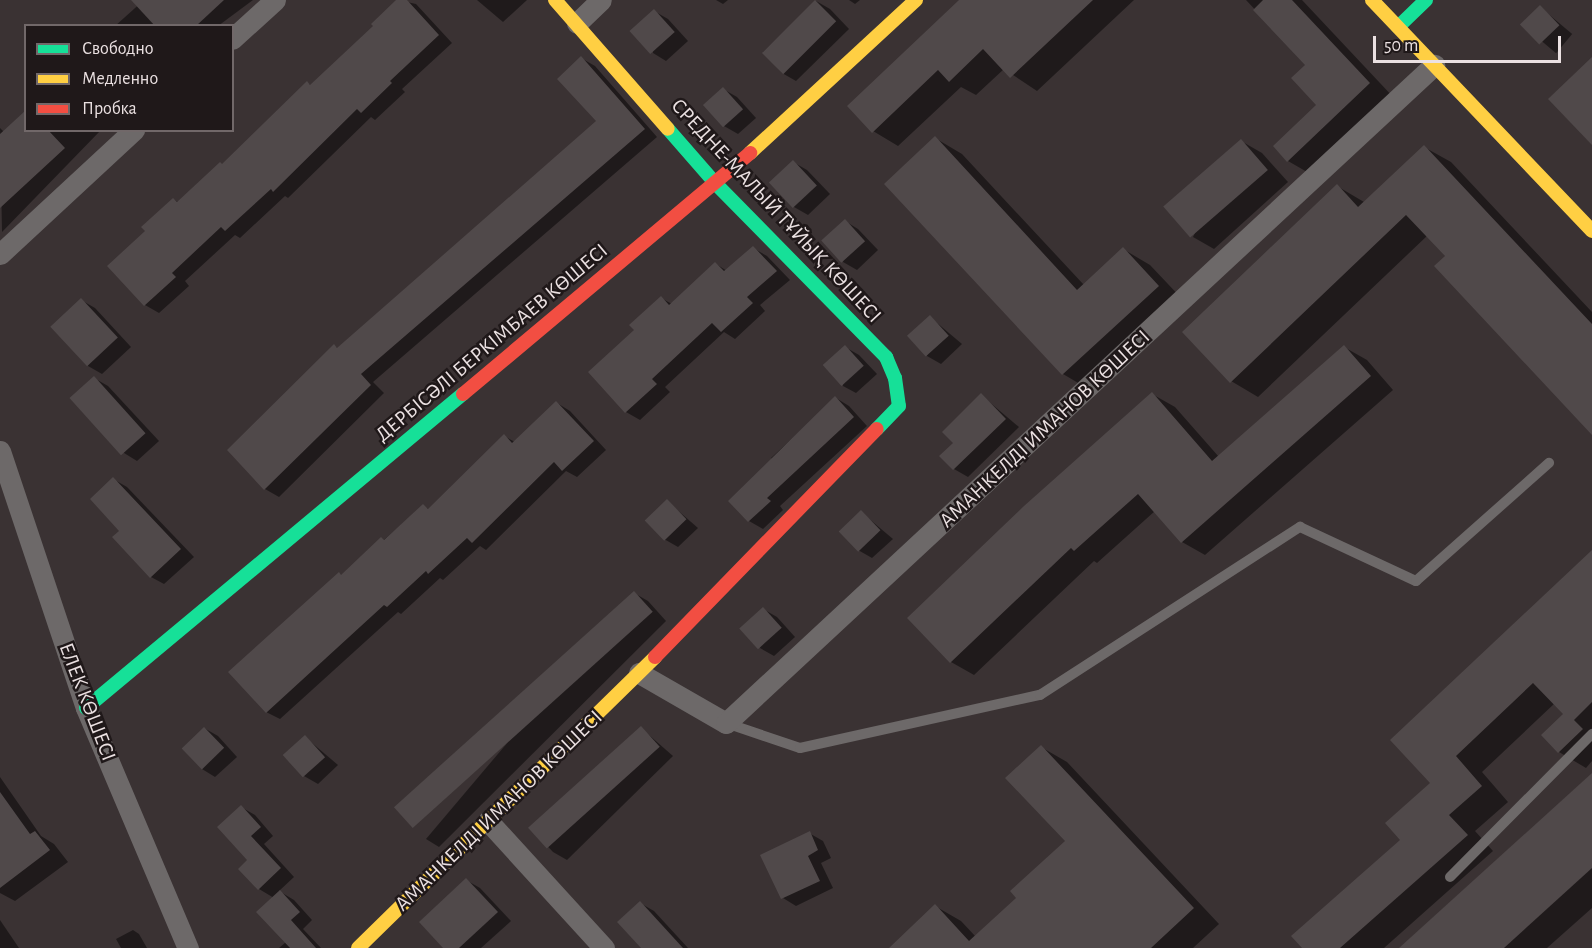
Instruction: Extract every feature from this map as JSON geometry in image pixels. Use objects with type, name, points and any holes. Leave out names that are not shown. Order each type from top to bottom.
[{"type":"street","points":[[234,37],[275,0]]},
{"type":"street","name":"СРЕДНЕ-МАЛЫЙ ТҰЙЫҚ КӨШЕСІ","points":[[555,0],[577,22],[716,184],[885,357],[895,378],[898,406]]},
{"type":"street","points":[[577,22],[601,0]]},
{"type":"street","name":"ДЕРБІСӘЛІ БЕРКІМБАЕВ КӨШЕСІ","points":[[86,708],[716,184],[916,0]]},
{"type":"street","points":[[1372,0],[1592,231]]},
{"type":"street","points":[[1398,27],[1426,0]]},
{"type":"street","name":"АМАНКЕЛДІ ИМАНОВ КӨШЕСІ","points":[[726,723],[1434,65]]},
{"type":"street","points":[[0,254],[132,132]]},
{"type":"street","name":"АМАНКЕЛДІ ИМАНОВ КӨШЕСІ","points":[[358,948],[639,673],[898,406]]},
{"type":"street","name":"ЕЛЕК КӨШЕСІ","points":[[0,451],[86,708],[188,948]]},
{"type":"street","points":[[639,673],[726,723]]},
{"type":"street","points":[[488,821],[604,948]]},
{"type":"lane","points":[[726,723],[800,748],[1040,695],[1300,527],[1416,581],[1549,464]]},
{"type":"lane","points":[[1450,877],[1592,734]]},
{"type":"building","points":[[131,0],[224,0],[198,24],[153,24]]},
{"type":"building","points":[[396,0],[407,0],[439,35],[390,81],[392,83],[361,113],[357,109],[273,192],[271,189],[225,231],[221,227],[172,273],[176,277],[144,306],[107,266],[145,231],[141,227],[173,198],[177,202],[220,162],[222,164],[307,81],[310,85],[373,26],[371,24]]},
{"type":"building","points":[[815,0],[836,21],[783,74],[762,53]]},
{"type":"building","points":[[959,0],[1093,0],[1010,78],[983,49],[949,82],[938,70],[872,133],[847,106]]},
{"type":"building","points":[[1263,0],[1292,0],[1370,83],[1287,162],[1273,146],[1316,105],[1291,78],[1305,65],[1253,10]]},
{"type":"building","points":[[1540,5],[1559,25],[1539,45],[1520,24]]},
{"type":"building","points":[[654,9],[675,32],[650,54],[629,31]]},
{"type":"building","points":[[581,56],[645,129],[361,374],[371,385],[264,490],[227,450],[334,344],[337,348],[596,121],[557,79]]},
{"type":"building","points":[[1592,57],[1592,145],[1548,99]]},
{"type":"building","points":[[723,87],[743,109],[723,127],[703,105]]},
{"type":"building","points":[[24,112],[24,132],[50,132],[65,148],[0,208],[0,134]]},
{"type":"building","points":[[935,136],[1077,290],[1123,247],[1159,286],[1062,375],[884,184]]},
{"type":"building","points":[[1241,139],[1268,170],[1190,238],[1163,207]]},
{"type":"building","points":[[1424,145],[1592,324],[1592,435],[1434,266],[1445,256],[1406,215],[1230,383],[1182,332],[1337,184],[1358,207]]},
{"type":"building","points":[[793,160],[817,186],[793,208],[769,183]]},
{"type":"building","points":[[845,219],[865,241],[841,263],[821,240]]},
{"type":"building","points":[[753,246],[777,271],[747,297],[753,303],[721,332],[712,323],[652,379],[657,384],[625,413],[588,372],[634,330],[629,325],[661,296],[669,305],[715,262],[724,271]]},
{"type":"building","points":[[81,298],[118,337],[87,366],[50,327]]},
{"type":"building","points":[[930,315],[949,336],[926,357],[907,336]]},
{"type":"building","points":[[845,345],[864,366],[841,386],[823,365]]},
{"type":"building","points":[[1344,345],[1371,376],[1181,543],[1138,494],[1074,551],[1071,548],[950,663],[907,618],[1024,506],[1152,392],[1212,461]]},
{"type":"building","points":[[94,376],[146,433],[121,455],[69,398]]},
{"type":"building","points":[[981,393],[1006,419],[953,470],[939,456],[953,443],[942,432]]},
{"type":"building","points":[[835,396],[854,417],[767,498],[771,501],[748,522],[728,501]]},
{"type":"building","points":[[556,401],[594,441],[562,471],[554,462],[472,543],[467,538],[428,574],[426,571],[387,607],[384,605],[266,713],[228,672],[339,572],[341,575],[381,537],[384,540],[423,504],[428,509],[504,434],[512,443]]},
{"type":"building","points":[[113,477],[181,549],[150,578],[112,537],[119,531],[90,499]]},
{"type":"building","points":[[667,499],[686,519],[664,541],[645,521]]},
{"type":"building","points":[[861,510],[880,530],[858,552],[839,532]]},
{"type":"building","points":[[1592,550],[1592,702],[1574,720],[1583,729],[1558,753],[1541,735],[1563,714],[1533,683],[1456,756],[1482,786],[1449,815],[1468,835],[1340,948],[1302,948],[1291,936],[1400,840],[1385,823],[1430,783],[1390,740]]},
{"type":"building","points":[[634,591],[653,612],[413,828],[394,807]]},
{"type":"building","points":[[763,607],[782,628],[758,649],[739,628]]},
{"type":"building","points":[[641,726],[660,747],[547,849],[528,828]]},
{"type":"building","points":[[204,727],[224,748],[202,769],[182,749]]},
{"type":"building","points":[[305,735],[325,757],[303,777],[283,755]]},
{"type":"building","points":[[1041,745],[1194,908],[1151,948],[889,948],[935,904],[969,941],[1016,898],[1010,891],[1065,841],[1005,778]]},
{"type":"building","points":[[1592,773],[1592,868],[1504,948],[1399,948]]},
{"type":"building","points":[[0,792],[30,834],[35,831],[50,850],[0,888]]},
{"type":"building","points":[[241,805],[261,827],[251,836],[281,868],[258,890],[238,869],[247,860],[217,827]]},
{"type":"building","points":[[810,831],[818,850],[808,856],[820,881],[781,899],[760,855]]},
{"type":"building","points":[[466,878],[498,912],[459,948],[443,948],[419,922]]},
{"type":"building","points":[[280,890],[300,912],[291,920],[316,948],[290,948],[256,912]]},
{"type":"building","points":[[640,901],[683,948],[641,948],[617,922]]},
{"type":"traffic: fast","points":[[1398,27],[1426,0]]},
{"type":"traffic: fast","points":[[668,129],[716,184],[886,357],[895,378],[899,406],[877,429]]},
{"type":"traffic: fast","points":[[86,708],[463,394]]},
{"type":"traffic: slow","points":[[555,0],[668,129]]},
{"type":"traffic: slow","points":[[750,153],[916,0]]},
{"type":"traffic: slow","points":[[1372,0],[1592,231]]},
{"type":"traffic: slow","points":[[358,948],[655,657]]},
{"type":"traffic: jam","points":[[463,394],[750,153]]},
{"type":"traffic: jam","points":[[655,657],[877,429]]}]
